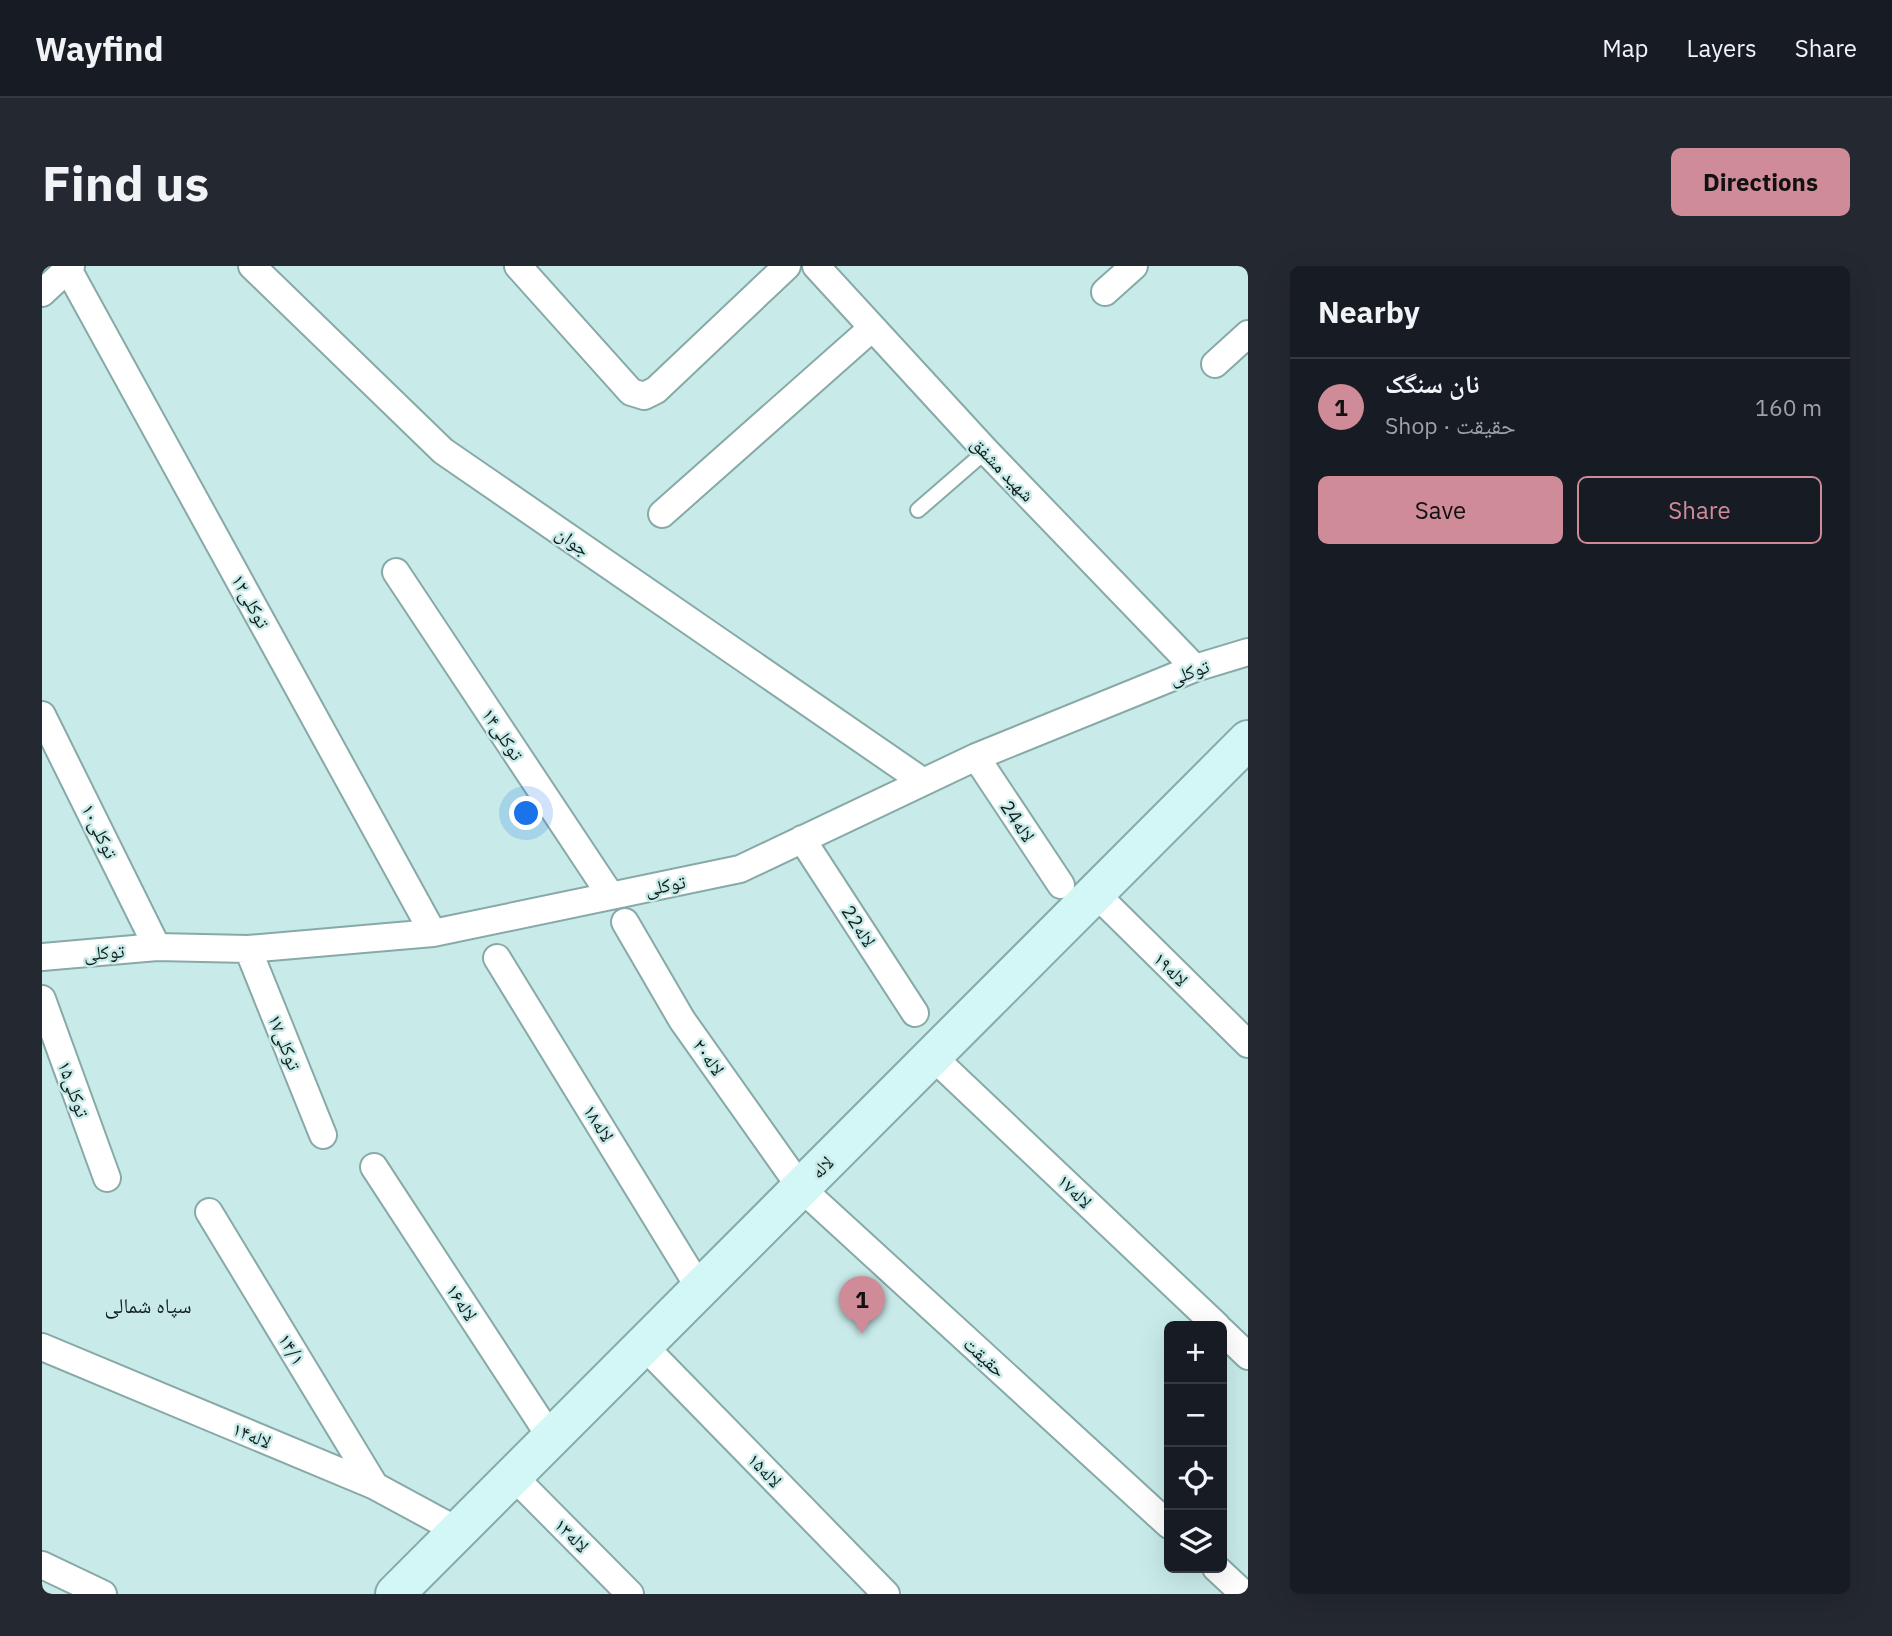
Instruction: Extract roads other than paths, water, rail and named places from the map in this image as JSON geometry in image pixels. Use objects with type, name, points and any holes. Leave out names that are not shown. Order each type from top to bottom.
[{"type":"street","name":"جوان","points":[[252,266],[443,451],[922,781]]},
{"type":"street","points":[[518,266],[631,392],[644,396],[656,390],[787,266]]},
{"type":"street","name":"شهید مشفق","points":[[816,266],[986,451],[1195,668]]},
{"type":"street","points":[[1105,292],[1134,266]]},
{"type":"street","points":[[42,293],[70,268]]},
{"type":"street","name":"توکلی۱۲","points":[[70,268],[433,933]]},
{"type":"street","points":[[662,514],[872,328]]},
{"type":"street","points":[[1215,364],[1248,334]]},
{"type":"street","name":"توکلی۱۴","points":[[396,572],[611,896]]},
{"type":"street","name":"توکلی","points":[[42,957],[157,947],[248,949],[433,933],[740,869],[975,757],[1195,668],[1248,652]]},
{"type":"street","name":"۱۰توکلی","points":[[42,715],[157,947]]},
{"type":"street","name":"لاله","points":[[395,1594],[932,1056],[1078,889],[1248,740]]},
{"type":"street","name":"24لاله","points":[[975,757],[1078,889]]},
{"type":"street","name":"22لاله","points":[[802,839],[915,1013]]},
{"type":"street","name":"لاله۱۹","points":[[1078,889],[1248,1044]]},
{"type":"street","name":"لاله۲۰","points":[[625,922],[682,1020],[801,1188]]},
{"type":"street","name":"توکلی۱۷","points":[[248,949],[323,1135]]},
{"type":"street","name":"لاله۱۸","points":[[497,958],[700,1289]]},
{"type":"street","name":"توکلی۱۵","points":[[42,999],[107,1178]]},
{"type":"street","name":"لاله۱۷","points":[[932,1056],[1212,1321]]},
{"type":"street","name":"لاله۱۶","points":[[374,1167],[551,1438]]},
{"type":"street","name":"حقیقت","points":[[801,1188],[1164,1520]]},
{"type":"street","name":"۱۴/۱","points":[[209,1212],[375,1486]]},
{"type":"street","points":[[1227,1336],[1248,1356]]},
{"type":"street","name":"لاله۱۵","points":[[643,1346],[886,1594]]},
{"type":"street","name":"لاله۱۴","points":[[42,1347],[375,1486],[458,1531]]},
{"type":"street","name":"لاله۱۳","points":[[513,1476],[630,1594]]},
{"type":"street","points":[[42,1564],[103,1594]]},
{"type":"street","points":[[1221,1573],[1244,1594]]},
{"type":"lane","points":[[918,510],[986,451]]},
{"type":"place","name":"نان سنگک","points":[[862,1334]]},
{"type":"district","name":"سپاه شمالی","points":[[148,1305]]}]
